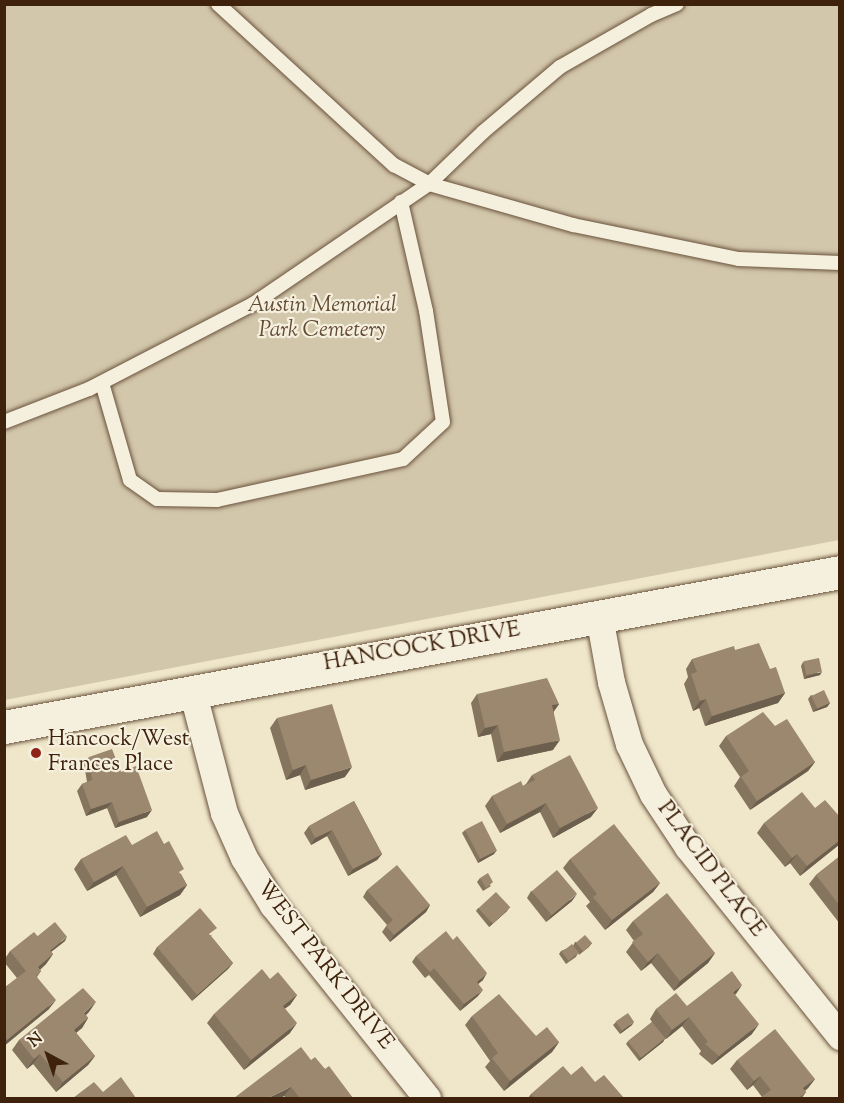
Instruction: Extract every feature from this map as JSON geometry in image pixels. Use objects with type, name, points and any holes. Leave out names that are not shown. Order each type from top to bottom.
[{"type":"street","name":"HANCOCK DRIVE","points":[[4,727],[192,690],[840,572]]},
{"type":"street","name":"PLACID PLACE","points":[[599,616],[611,682],[629,744],[653,794],[688,847],[840,1036]]},
{"type":"street","name":"WEST PARK DRIVE","points":[[192,690],[224,813],[244,858],[273,905],[428,1098]]},
{"type":"lane","points":[[218,4],[394,165],[429,184],[573,225],[739,259],[840,263]]},
{"type":"lane","points":[[4,422],[102,382],[253,304],[429,184],[561,67],[651,15],[677,4]]},
{"type":"lane","points":[[102,382],[130,480],[157,499],[217,500],[403,459],[443,422],[426,311],[401,202]]},
{"type":"green space","name":"Austin Memorial Park Cemetery","points":[[5,5],[839,5],[839,540],[5,700]]},
{"type":"building","points":[[759,643],[770,669],[776,667],[785,693],[712,716],[706,699],[700,701],[691,674],[697,672],[692,659],[734,646],[735,650]]},
{"type":"building","points":[[819,658],[822,672],[806,675],[803,661]]},
{"type":"building","points":[[547,678],[559,704],[552,705],[560,740],[504,752],[498,725],[485,728],[477,694]]},
{"type":"building","points":[[824,690],[830,703],[817,709],[811,696]]},
{"type":"building","points":[[332,704],[352,767],[311,780],[306,765],[293,770],[277,718]]},
{"type":"building","points":[[763,712],[775,726],[787,719],[815,762],[757,801],[741,777],[749,771],[726,736]]},
{"type":"building","points":[[112,749],[121,772],[136,766],[152,810],[119,822],[112,802],[91,809],[82,784],[92,780],[89,757]]},
{"type":"building","points":[[570,755],[598,808],[560,828],[546,803],[507,824],[492,796],[521,781],[523,786],[535,780],[532,775]]},
{"type":"building","points":[[802,792],[815,808],[825,800],[840,817],[840,840],[807,866],[797,854],[792,858],[764,823]]},
{"type":"building","points":[[354,801],[382,854],[353,869],[332,830],[315,838],[309,826]]},
{"type":"building","points":[[482,821],[497,850],[480,859],[465,830]]},
{"type":"building","points":[[614,824],[660,883],[612,920],[593,897],[597,894],[570,859]]},
{"type":"building","points":[[157,831],[164,844],[169,841],[184,869],[179,872],[187,885],[147,907],[123,866],[94,882],[81,859],[126,835],[132,845]]},
{"type":"building","points":[[840,856],[840,906],[816,875]]},
{"type":"building","points":[[397,865],[430,905],[394,935],[386,926],[393,920],[367,890]]},
{"type":"building","points":[[557,870],[577,894],[552,915],[532,891]]},
{"type":"building","points":[[488,873],[493,882],[486,888],[480,878]]},
{"type":"building","points":[[496,892],[510,907],[493,924],[478,908]]},
{"type":"building","points":[[667,893],[715,953],[680,981],[658,953],[648,962],[632,942],[643,934],[633,921]]},
{"type":"building","points":[[200,908],[217,928],[209,934],[233,963],[197,995],[157,947]]},
{"type":"building","points":[[55,922],[67,937],[49,951],[37,936]]},
{"type":"building","points":[[446,931],[453,940],[457,936],[487,973],[477,982],[483,990],[464,1004],[434,968],[430,972],[416,956]]},
{"type":"building","points":[[34,932],[53,954],[38,967],[41,971],[36,976],[56,1000],[7,1040],[4,1035],[4,988],[26,971],[10,951]]},
{"type":"building","points":[[585,935],[592,943],[583,951],[576,943]]},
{"type":"building","points":[[572,944],[579,953],[569,961],[562,952]]},
{"type":"building","points":[[262,969],[270,979],[278,972],[297,995],[283,1006],[297,1023],[251,1060],[214,1014]]},
{"type":"building","points":[[732,971],[742,985],[733,992],[759,1024],[719,1056],[705,1044],[708,1042],[689,1017],[672,1030],[656,1009],[676,993],[687,1006]]},
{"type":"building","points":[[83,988],[96,1002],[84,1013],[88,1018],[74,1030],[95,1056],[63,1082],[40,1054],[34,1059],[19,1040]]},
{"type":"building","points":[[499,994],[536,1036],[547,1027],[559,1042],[510,1081],[492,1058],[498,1053],[472,1016]]},
{"type":"building","points":[[628,1013],[634,1022],[622,1031],[616,1021]]},
{"type":"building","points":[[652,1022],[665,1038],[641,1058],[628,1042]]},
{"type":"building","points":[[775,1029],[815,1079],[803,1088],[806,1092],[798,1098],[760,1098],[771,1090],[760,1076],[754,1081],[737,1060]]},
{"type":"building","points":[[301,1047],[311,1060],[315,1057],[325,1069],[329,1066],[353,1098],[300,1098],[291,1087],[268,1098],[234,1098]]},
{"type":"building","points":[[563,1066],[571,1075],[582,1066],[595,1082],[604,1075],[624,1098],[535,1098],[531,1094]]},
{"type":"building","points":[[121,1077],[136,1098],[73,1098],[94,1082],[103,1092]]},
{"type":"place","name":"Hancock/West Frances Place","points":[[36,753]]}]
